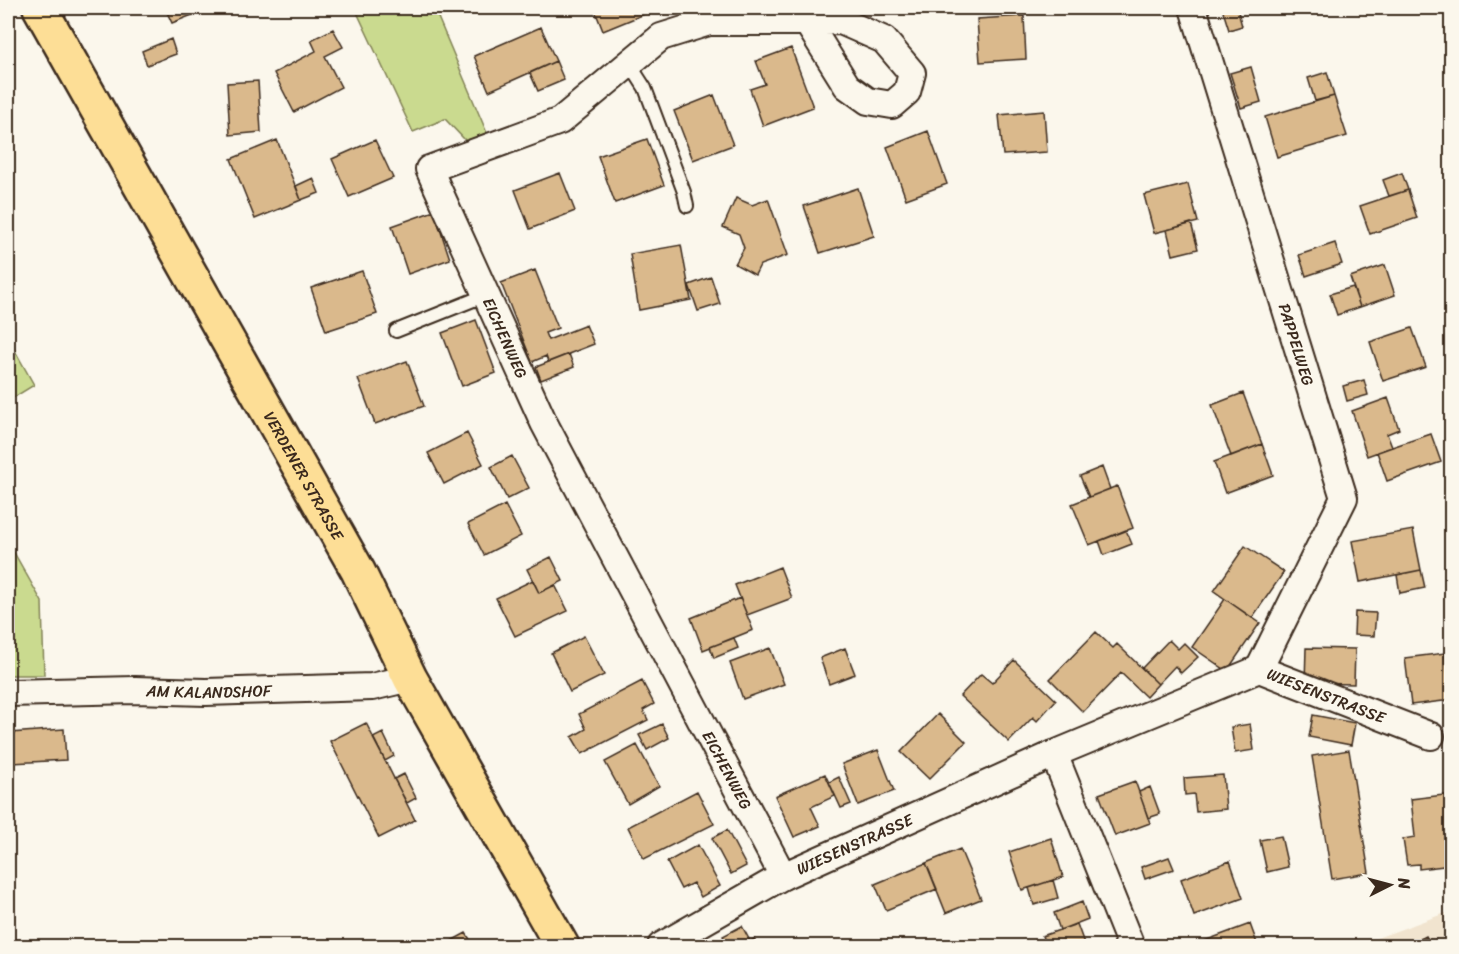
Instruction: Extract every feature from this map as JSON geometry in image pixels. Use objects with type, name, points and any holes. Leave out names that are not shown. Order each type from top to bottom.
[{"type":"main road","name":"VERDENER STRASSE","points":[[40,8],[358,571],[410,678],[562,946]]},
{"type":"street","name":"PAPPELWEG","points":[[1193,8],[1344,498],[1258,669]]},
{"type":"street","name":"EICHENWEG","points":[[783,876],[544,423],[429,169],[560,121],[661,37],[709,22],[807,22]]},
{"type":"street","name":"WIESENSTRASSE","points":[[661,946],[783,876],[1054,754],[1258,669],[1431,736]]},
{"type":"street","name":"AM KALANDSHOF","points":[[8,693],[135,690],[206,692],[372,687],[410,678]]},
{"type":"street","points":[[1054,754],[1131,946]]},
{"type":"lane","points":[[628,63],[645,88],[684,192],[687,206]]},
{"type":"lane","points":[[396,331],[486,295]]},
{"type":"shaded area","points":[[1451,911],[1451,946],[1355,946]]},
{"type":"green space","points":[[355,8],[434,8],[487,133],[466,141],[445,119],[413,132]]},
{"type":"green space","points":[[8,338],[34,385],[8,401]]},
{"type":"green space","points":[[8,542],[42,602],[44,675],[8,675]]},
{"type":"building","points":[[165,8],[210,8],[172,23]]},
{"type":"building","points":[[594,8],[645,8],[647,13],[603,31]]},
{"type":"building","points":[[1222,8],[1237,8],[1242,26],[1229,30]]},
{"type":"building","points":[[1290,8],[1315,8],[1292,15]]},
{"type":"building","points":[[1024,16],[1026,59],[980,62],[977,19]]},
{"type":"building","points":[[541,27],[556,61],[489,91],[474,56]]},
{"type":"building","points":[[333,29],[343,47],[325,56],[341,87],[294,112],[274,73],[316,51],[311,40]]},
{"type":"building","points":[[171,39],[176,54],[147,65],[142,51]]},
{"type":"building","points":[[791,48],[813,107],[763,126],[750,89],[765,84],[756,61]]},
{"type":"building","points":[[556,61],[564,80],[538,91],[530,73]]},
{"type":"building","points":[[1251,67],[1261,102],[1241,108],[1230,73]]},
{"type":"building","points":[[1327,72],[1334,96],[1315,101],[1308,78]]},
{"type":"building","points":[[258,81],[261,132],[230,135],[227,83]]},
{"type":"building","points":[[714,95],[733,145],[693,160],[674,111]]},
{"type":"building","points":[[1334,96],[1347,136],[1277,157],[1265,117]]},
{"type":"building","points":[[1044,111],[1047,152],[1003,155],[999,115]]},
{"type":"building","points":[[928,131],[947,184],[906,199],[887,147]]},
{"type":"building","points":[[647,139],[664,185],[615,203],[598,156]]},
{"type":"building","points":[[277,140],[301,200],[255,219],[231,159]]},
{"type":"building","points":[[375,140],[393,178],[349,197],[332,159]]},
{"type":"building","points":[[560,173],[575,211],[530,229],[515,190]]},
{"type":"building","points":[[1402,173],[1408,190],[1389,196],[1383,180]]},
{"type":"building","points":[[313,178],[319,193],[301,200],[296,186]]},
{"type":"building","points":[[1188,184],[1198,222],[1154,233],[1144,195]]},
{"type":"building","points":[[858,188],[874,236],[820,253],[804,206]]},
{"type":"building","points":[[1408,190],[1417,218],[1370,234],[1360,206]]},
{"type":"building","points":[[736,198],[752,205],[768,199],[788,255],[760,265],[755,275],[735,264],[744,248],[739,234],[723,227]]},
{"type":"building","points":[[434,211],[450,259],[408,274],[392,226]]},
{"type":"building","points":[[1191,223],[1198,249],[1173,255],[1167,230]]},
{"type":"building","points":[[1335,243],[1342,264],[1306,276],[1299,255]]},
{"type":"building","points":[[681,245],[691,300],[639,310],[630,254]]},
{"type":"building","points":[[1385,265],[1395,295],[1360,307],[1350,277]]},
{"type":"building","points":[[535,270],[558,328],[545,333],[548,340],[586,325],[594,344],[548,362],[546,356],[532,362],[501,283]]},
{"type":"building","points":[[362,271],[377,314],[326,331],[311,288]]},
{"type":"building","points":[[711,277],[720,304],[698,311],[689,285]]},
{"type":"building","points":[[1353,287],[1360,307],[1337,315],[1330,294]]},
{"type":"building","points":[[476,320],[496,373],[462,386],[442,333]]},
{"type":"building","points":[[1412,328],[1426,367],[1383,381],[1370,342]]},
{"type":"building","points":[[569,354],[574,367],[541,380],[536,367]]},
{"type":"building","points":[[407,361],[424,406],[375,424],[358,379]]},
{"type":"building","points":[[1364,380],[1368,395],[1347,401],[1343,386]]},
{"type":"building","points":[[1243,393],[1262,444],[1231,456],[1212,405]]},
{"type":"building","points":[[1388,398],[1399,429],[1387,434],[1392,447],[1367,456],[1352,411]]},
{"type":"building","points":[[467,433],[483,464],[444,484],[428,453]]},
{"type":"building","points":[[1431,434],[1441,462],[1387,481],[1377,452]]},
{"type":"building","points":[[1262,444],[1273,475],[1225,493],[1214,462]]},
{"type":"building","points":[[512,456],[529,488],[507,499],[491,467]]},
{"type":"building","points":[[1102,467],[1110,489],[1089,497],[1080,476]]},
{"type":"building","points":[[1117,486],[1133,528],[1089,545],[1072,504]]},
{"type":"building","points":[[505,505],[521,536],[484,555],[468,524]]},
{"type":"building","points":[[1126,530],[1132,544],[1104,555],[1099,541]]},
{"type":"building","points":[[1413,530],[1421,570],[1360,582],[1352,541]]},
{"type":"building","points":[[1245,546],[1284,572],[1252,618],[1214,591]]},
{"type":"building","points":[[551,557],[563,581],[539,593],[527,569]]},
{"type":"building","points":[[780,567],[792,598],[747,615],[735,585]]},
{"type":"building","points":[[1421,570],[1425,588],[1400,593],[1397,575]]},
{"type":"building","points":[[533,580],[539,593],[555,585],[568,611],[515,636],[496,598]]},
{"type":"building","points":[[740,598],[753,630],[703,650],[691,618]]},
{"type":"building","points":[[1225,599],[1260,623],[1227,671],[1192,647]]},
{"type":"building","points":[[1355,612],[1376,613],[1374,636],[1354,635]]},
{"type":"building","points":[[1096,632],[1113,648],[1117,644],[1158,684],[1146,697],[1121,673],[1083,712],[1050,679]]},
{"type":"building","points":[[584,636],[604,675],[570,692],[551,653]]},
{"type":"building","points":[[734,638],[738,648],[714,658],[710,647]]},
{"type":"building","points":[[1169,640],[1178,649],[1184,643],[1198,657],[1181,673],[1175,666],[1158,684],[1142,668]]},
{"type":"building","points":[[770,648],[784,684],[743,699],[730,663]]},
{"type":"building","points":[[845,648],[855,674],[829,684],[820,658]]},
{"type":"building","points":[[1306,648],[1355,649],[1354,684],[1305,683]]},
{"type":"building","points":[[1445,653],[1451,700],[1411,705],[1405,658]]},
{"type":"building","points":[[1014,660],[1056,700],[1037,721],[1033,717],[1009,742],[960,696],[981,674],[992,683]]},
{"type":"building","points":[[642,681],[654,704],[643,710],[648,720],[582,754],[572,737],[586,729],[579,714]]},
{"type":"building","points":[[938,714],[966,742],[929,779],[901,752]]},
{"type":"building","points":[[1313,715],[1355,723],[1351,745],[1309,737]]},
{"type":"building","points":[[366,723],[415,820],[379,838],[330,741]]},
{"type":"building","points":[[662,724],[669,738],[647,750],[639,735]]},
{"type":"building","points":[[1250,724],[1254,750],[1235,753],[1231,727]]},
{"type":"building","points":[[64,729],[66,760],[12,763],[10,733]]},
{"type":"building","points":[[383,733],[394,756],[385,761],[373,738]]},
{"type":"building","points":[[637,745],[659,786],[628,804],[605,762]]},
{"type":"building","points":[[878,750],[894,791],[858,805],[842,764]]},
{"type":"building","points":[[1349,750],[1369,873],[1332,879],[1312,756]]},
{"type":"building","points":[[404,774],[416,798],[407,803],[394,779]]},
{"type":"building","points":[[825,774],[835,796],[811,807],[820,826],[794,837],[775,796]]},
{"type":"building","points":[[1223,775],[1226,809],[1196,812],[1194,794],[1185,795],[1184,778]]},
{"type":"building","points":[[839,777],[851,804],[841,808],[829,782]]},
{"type":"building","points":[[1135,781],[1150,823],[1115,836],[1099,794]]},
{"type":"building","points":[[1150,787],[1160,814],[1148,818],[1139,792]]},
{"type":"building","points":[[697,791],[714,824],[644,859],[628,827]]},
{"type":"building","points":[[1452,794],[1452,865],[1419,869],[1419,864],[1407,865],[1403,839],[1415,837],[1411,799]]},
{"type":"building","points":[[727,830],[746,866],[731,874],[712,838]]},
{"type":"building","points":[[1281,836],[1288,867],[1267,872],[1260,840]]},
{"type":"building","points":[[1051,838],[1063,877],[1022,890],[1009,852]]},
{"type":"building","points":[[698,845],[720,886],[701,897],[693,883],[681,889],[667,862]]},
{"type":"building","points":[[960,849],[981,899],[946,913],[926,863]]},
{"type":"building","points":[[1169,857],[1174,869],[1145,879],[1141,867]]},
{"type":"building","points":[[1230,861],[1243,898],[1194,916],[1181,879]]},
{"type":"building","points":[[926,863],[937,889],[886,910],[875,884]]},
{"type":"building","points":[[1053,880],[1058,898],[1034,905],[1029,888]]},
{"type":"building","points":[[1082,902],[1088,919],[1060,930],[1054,913]]},
{"type":"building","points":[[1077,924],[1085,946],[1046,946],[1042,936]]},
{"type":"building","points":[[1250,924],[1258,946],[1200,946],[1199,943]]},
{"type":"building","points":[[742,926],[750,941],[754,939],[758,946],[729,946],[723,936]]},
{"type":"building","points":[[466,933],[474,946],[442,946]]},
{"type":"building","points":[[1426,936],[1432,946],[1407,946]]}]
